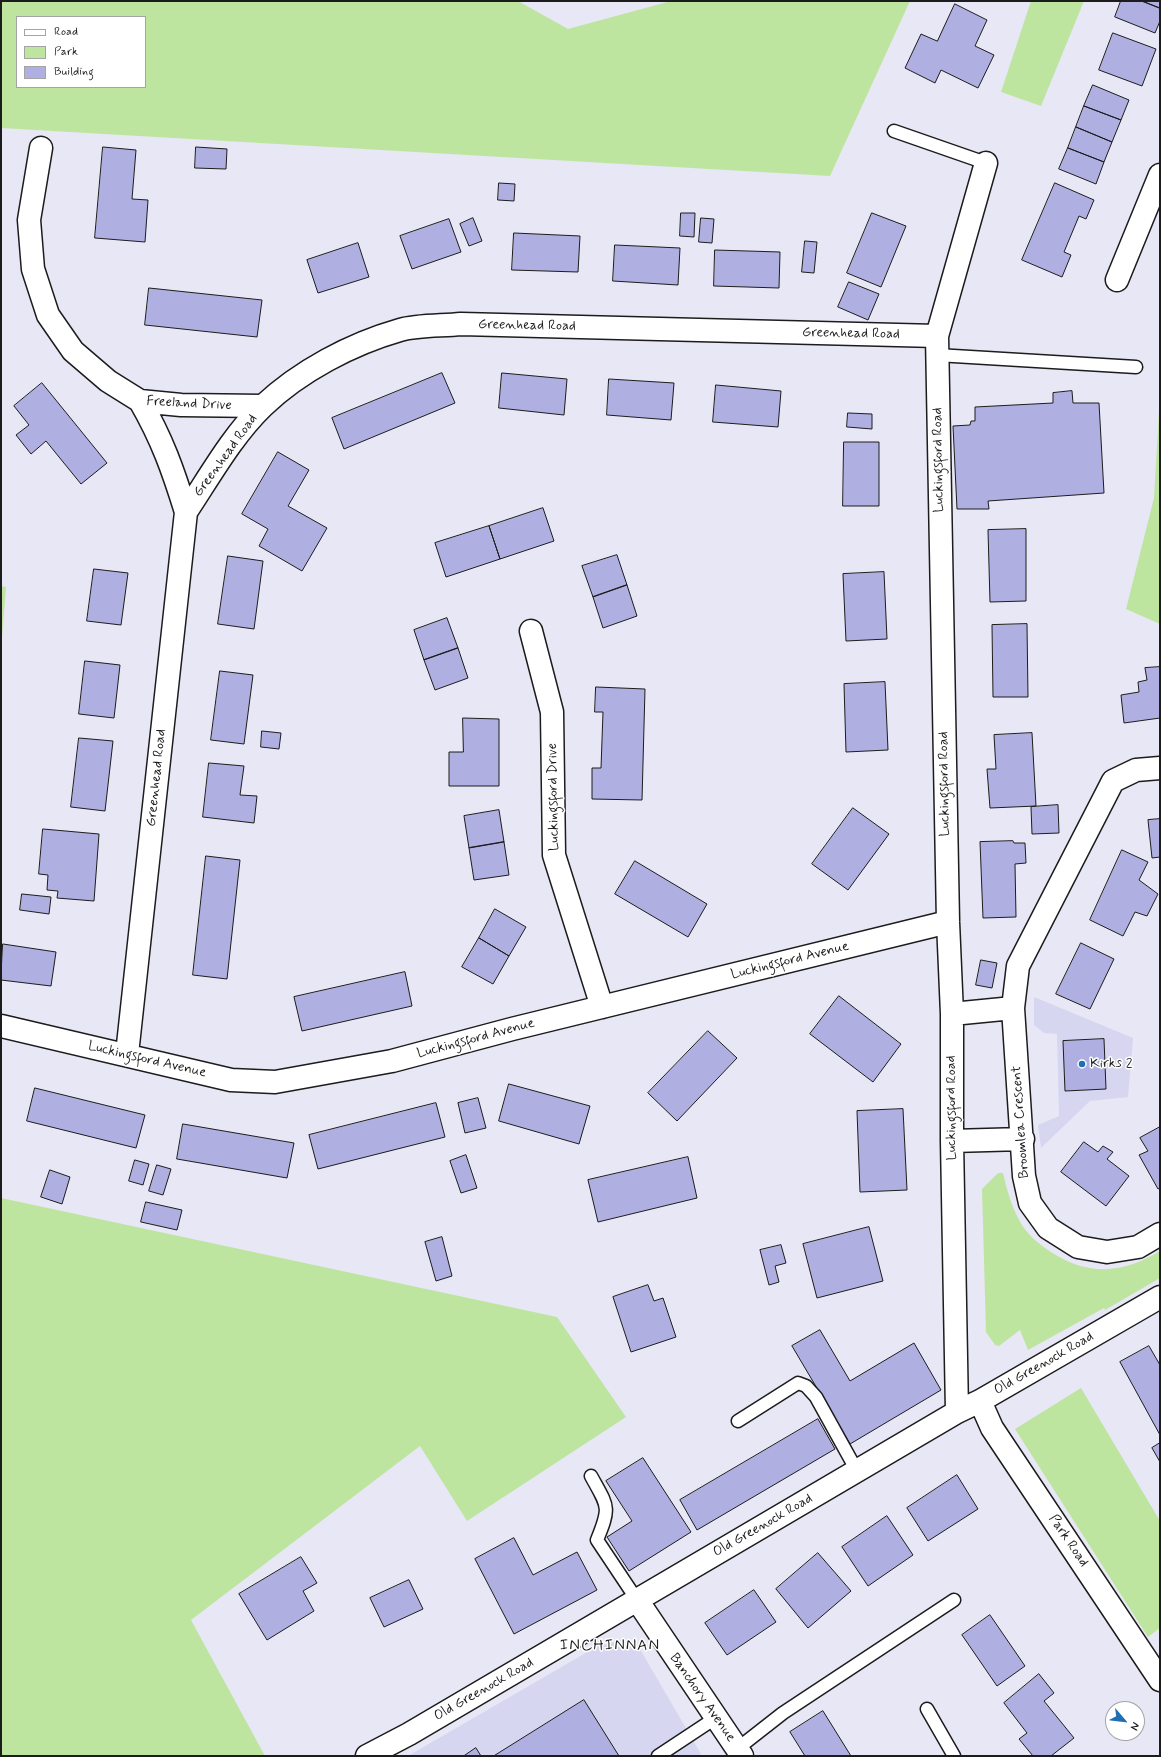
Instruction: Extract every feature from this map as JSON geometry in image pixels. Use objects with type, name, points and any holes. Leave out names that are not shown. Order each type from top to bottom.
[{"type":"street","name":"Freeland Drive","points":[[41,148],[30,220],[34,269],[48,315],[73,351],[108,381],[140,401],[181,405],[263,406]]},
{"type":"street","name":"Luckingsford Road","points":[[956,1412],[952,1141],[952,1014],[948,922],[937,346],[986,163]]},
{"type":"street","points":[[1117,280],[1160,175]]},
{"type":"street","name":"Greenhead Road","points":[[127,1054],[186,512],[221,458],[244,427],[263,406],[294,381],[346,350],[401,330],[461,324],[937,346]]},
{"type":"street","name":"Freeland Drive","points":[[140,401],[158,433],[167,453],[186,512]]},
{"type":"street","name":"Luckingsford Drive","points":[[531,631],[552,712],[554,855],[602,1007]]},
{"type":"street","name":"Broomlea Crescent","points":[[1160,768],[1136,770],[1113,781],[1018,966],[1013,1008],[1023,1140],[1024,1176],[1030,1202],[1048,1228],[1078,1247],[1107,1252],[1138,1247],[1160,1234]]},
{"type":"street","name":"Luckingsford Avenue","points":[[1,1026],[127,1054],[231,1080],[275,1082],[392,1061],[602,1007],[948,922]]},
{"type":"street","points":[[952,1014],[1013,1008]]},
{"type":"street","points":[[952,1141],[1023,1140]]},
{"type":"street","name":"Old Greenock Road","points":[[367,1756],[409,1734],[956,1412],[980,1401],[1160,1297]]},
{"type":"street","name":"Park Road","points":[[980,1401],[992,1428],[1160,1680]]},
{"type":"street","name":"Banchory Avenue","points":[[637,1600],[663,1642],[717,1717],[740,1753]]},
{"type":"lane","points":[[894,131],[986,163]]},
{"type":"lane","points":[[937,346],[1136,367]]},
{"type":"lane","points":[[738,1421],[798,1383],[806,1386],[816,1397],[857,1471]]},
{"type":"lane","points":[[591,1476],[606,1503],[606,1519],[597,1540],[637,1600]]},
{"type":"lane","points":[[740,1753],[783,1713],[954,1600]]},
{"type":"lane","points":[[927,1709],[954,1756]]},
{"type":"lane","points":[[658,1756],[717,1717]]},
{"type":"shaded area","points":[[1034,997],[1133,1038],[1128,1097],[1090,1101],[1041,1148],[1038,1125],[1059,1116],[1057,1034],[1044,1033],[1034,1025]]},
{"type":"shaded area","points":[[620,1640],[641,1651],[701,1754],[697,1756],[408,1756],[596,1647]]},
{"type":"green space","points":[[1,1],[518,1],[568,29],[671,1],[910,1],[830,176],[1,128]]},
{"type":"green space","points":[[1031,1],[1084,1],[1041,106],[1001,92]]},
{"type":"green space","points":[[1160,394],[1160,624],[1126,609],[1154,498]]},
{"type":"green space","points":[[1,586],[6,587],[1,650]]},
{"type":"green space","points":[[998,1173],[1003,1173],[1008,1193],[1018,1219],[1022,1225],[1035,1240],[1051,1252],[1078,1265],[1105,1269],[1119,1268],[1132,1264],[1146,1259],[1160,1251],[1160,1278],[1105,1310],[1104,1308],[1028,1350],[1020,1330],[999,1346],[995,1345],[986,1332],[982,1189]]},
{"type":"green space","points":[[1,1198],[557,1317],[626,1417],[467,1521],[420,1446],[191,1620],[265,1756],[1,1756]]},
{"type":"green space","points":[[1081,1388],[1160,1521],[1160,1628],[1148,1637],[1015,1429]]},
{"type":"building","points":[[1121,1],[1142,1],[1160,8],[1160,21],[1155,33],[1115,17]]},
{"type":"building","points":[[1142,1],[1160,1],[1160,8]]},
{"type":"building","points":[[955,4],[987,20],[975,46],[994,55],[978,88],[941,70],[935,83],[905,68],[921,34],[937,41]]},
{"type":"building","points":[[1113,33],[1156,49],[1142,86],[1099,70]]},
{"type":"building","points":[[1093,85],[1129,100],[1121,120],[1084,106]]},
{"type":"building","points":[[1084,106],[1121,120],[1112,142],[1076,127]]},
{"type":"building","points":[[1076,127],[1112,142],[1104,162],[1068,148]]},
{"type":"building","points":[[103,147],[136,150],[132,199],[148,200],[145,242],[95,238]]},
{"type":"building","points":[[196,147],[227,149],[226,169],[195,168]]},
{"type":"building","points":[[1068,148],[1104,162],[1096,184],[1059,169]]},
{"type":"building","points":[[499,183],[515,184],[514,201],[498,200]]},
{"type":"building","points":[[1055,183],[1094,200],[1086,219],[1079,216],[1064,252],[1071,255],[1062,277],[1022,260]]},
{"type":"building","points":[[681,213],[695,213],[694,237],[680,236]]},
{"type":"building","points":[[872,213],[906,226],[881,287],[847,273]]},
{"type":"building","points":[[473,218],[482,241],[469,246],[460,224]]},
{"type":"building","points":[[701,218],[714,219],[712,243],[699,242]]},
{"type":"building","points":[[449,219],[461,252],[412,269],[400,236]]},
{"type":"building","points":[[514,233],[580,236],[578,272],[512,270]]},
{"type":"building","points":[[805,241],[817,242],[814,273],[802,272]]},
{"type":"building","points":[[358,243],[369,277],[318,293],[307,260]]},
{"type":"building","points":[[615,245],[680,248],[678,285],[613,281]]},
{"type":"building","points":[[715,250],[780,252],[779,288],[714,286]]},
{"type":"building","points":[[849,282],[879,294],[868,320],[838,307]]},
{"type":"building","points":[[149,288],[262,300],[257,337],[145,325]]},
{"type":"building","points":[[442,373],[455,403],[344,449],[332,418]]},
{"type":"building","points":[[502,373],[567,379],[564,415],[499,408]]},
{"type":"building","points":[[609,379],[674,383],[671,420],[607,415]]},
{"type":"building","points":[[42,383],[107,463],[81,484],[46,441],[31,454],[16,435],[29,425],[14,406]]},
{"type":"building","points":[[716,385],[781,391],[778,427],[713,422]]},
{"type":"building","points":[[1072,391],[1073,403],[1099,403],[1104,493],[988,501],[989,509],[957,509],[953,426],[970,425],[971,421],[975,421],[975,407],[1053,403],[1053,393]]},
{"type":"building","points":[[848,413],[872,414],[872,429],[847,427]]},
{"type":"building","points":[[844,442],[879,442],[879,506],[843,506]]},
{"type":"building","points":[[278,452],[309,470],[288,506],[327,528],[302,571],[259,546],[268,529],[242,514]]},
{"type":"building","points":[[543,508],[554,541],[500,559],[489,526]]},
{"type":"building","points":[[489,526],[500,559],[446,577],[435,543]]},
{"type":"building","points":[[1026,529],[1026,601],[990,602],[988,530]]},
{"type":"building","points":[[617,555],[627,585],[593,597],[582,566]]},
{"type":"building","points":[[228,556],[263,561],[254,629],[218,624]]},
{"type":"building","points":[[94,569],[128,573],[121,625],[87,621]]},
{"type":"building","points":[[884,572],[887,639],[846,641],[843,574]]},
{"type":"building","points":[[627,585],[637,616],[603,628],[593,597]]},
{"type":"building","points":[[447,618],[458,648],[424,660],[414,630]]},
{"type":"building","points":[[1027,624],[1028,697],[993,697],[992,625]]},
{"type":"building","points":[[458,648],[468,678],[435,690],[424,660]]},
{"type":"building","points":[[85,661],[120,665],[114,718],[79,714]]},
{"type":"building","points":[[1160,667],[1160,718],[1124,723],[1121,695],[1139,692],[1138,682],[1147,680],[1145,668]]},
{"type":"building","points":[[220,671],[253,675],[244,744],[211,740]]},
{"type":"building","points":[[885,682],[888,750],[846,752],[844,684]]},
{"type":"building","points":[[596,687],[645,689],[642,800],[592,799],[592,768],[601,768],[603,712],[595,712]]},
{"type":"building","points":[[463,718],[499,719],[499,786],[449,786],[449,752],[463,752]]},
{"type":"building","points":[[262,731],[281,733],[279,749],[261,747]]},
{"type":"building","points":[[1032,733],[1036,806],[990,808],[987,769],[996,769],[994,735]]},
{"type":"building","points":[[79,738],[113,741],[105,811],[71,807]]},
{"type":"building","points":[[209,763],[244,766],[240,795],[257,796],[254,823],[203,817]]},
{"type":"building","points":[[1058,805],[1059,833],[1032,834],[1031,807]]},
{"type":"building","points":[[853,808],[889,834],[848,890],[812,864]]},
{"type":"building","points":[[499,810],[504,842],[469,848],[464,816]]},
{"type":"building","points":[[1160,819],[1160,857],[1152,858],[1148,820]]},
{"type":"building","points":[[43,829],[99,834],[94,901],[57,898],[58,891],[47,890],[48,875],[39,874]]},
{"type":"building","points":[[1013,841],[1014,843],[1025,843],[1026,863],[1015,864],[1016,917],[983,918],[980,842]]},
{"type":"building","points":[[504,842],[509,875],[474,880],[469,848]]},
{"type":"building","points":[[1122,850],[1148,862],[1139,880],[1158,894],[1147,916],[1135,912],[1123,936],[1090,920]]},
{"type":"building","points":[[206,856],[240,860],[227,979],[193,975]]},
{"type":"building","points":[[635,861],[707,904],[688,937],[615,894]]},
{"type":"building","points":[[22,894],[51,897],[49,914],[20,910]]},
{"type":"building","points":[[495,909],[526,927],[509,956],[479,938]]},
{"type":"building","points":[[479,938],[509,956],[493,984],[462,967]]},
{"type":"building","points":[[1081,943],[1114,959],[1090,1009],[1056,994]]},
{"type":"building","points":[[3,944],[56,952],[51,986],[1,980]]},
{"type":"building","points":[[981,960],[997,963],[992,988],[976,985]]},
{"type":"building","points":[[405,972],[412,1006],[302,1031],[294,997]]},
{"type":"building","points":[[839,996],[901,1044],[873,1082],[810,1034]]},
{"type":"building","points":[[708,1031],[737,1058],[677,1121],[648,1093]]},
{"type":"building","points":[[1104,1039],[1106,1089],[1065,1091],[1063,1041]]},
{"type":"building","points":[[509,1084],[590,1106],[579,1144],[499,1121]]},
{"type":"building","points":[[35,1088],[145,1115],[136,1148],[27,1121]]},
{"type":"building","points":[[478,1098],[486,1128],[465,1133],[458,1103]]},
{"type":"building","points":[[436,1103],[445,1137],[318,1169],[309,1135]]},
{"type":"building","points":[[903,1109],[907,1190],[860,1192],[857,1111]]},
{"type":"building","points":[[183,1124],[294,1143],[287,1178],[177,1159]]},
{"type":"building","points":[[1160,1127],[1160,1188],[1158,1189],[1139,1155],[1148,1151],[1140,1138]]},
{"type":"building","points":[[1084,1142],[1098,1152],[1103,1146],[1113,1152],[1107,1159],[1129,1176],[1106,1206],[1061,1172]]},
{"type":"building","points":[[466,1155],[477,1188],[461,1193],[450,1161]]},
{"type":"building","points":[[688,1157],[697,1198],[598,1222],[588,1180]]},
{"type":"building","points":[[135,1160],[149,1164],[143,1185],[129,1181]]},
{"type":"building","points":[[157,1165],[171,1169],[163,1195],[149,1191]]},
{"type":"building","points":[[50,1170],[70,1177],[62,1204],[41,1197]]},
{"type":"building","points":[[146,1202],[182,1210],[177,1230],[141,1222]]},
{"type":"building","points":[[869,1227],[883,1281],[817,1298],[803,1244]]},
{"type":"building","points":[[442,1237],[452,1276],[436,1281],[425,1242]]},
{"type":"building","points":[[781,1245],[786,1263],[775,1266],[779,1282],[769,1285],[760,1250]]},
{"type":"building","points":[[648,1285],[654,1301],[663,1298],[676,1337],[631,1352],[613,1297]]},
{"type":"building","points":[[820,1330],[850,1381],[914,1343],[941,1390],[850,1444],[792,1346]]},
{"type":"building","points":[[1149,1346],[1160,1365],[1160,1435],[1120,1362]]},
{"type":"building","points":[[818,1419],[835,1449],[697,1530],[680,1500]]},
{"type":"building","points":[[1160,1443],[1160,1462],[1152,1448]]},
{"type":"building","points":[[643,1458],[691,1532],[629,1571],[607,1537],[632,1521],[606,1481]]},
{"type":"building","points":[[957,1475],[978,1509],[928,1541],[907,1508]]},
{"type":"building","points":[[887,1516],[913,1555],[868,1586],[842,1547]]},
{"type":"building","points":[[514,1538],[533,1575],[577,1552],[597,1590],[514,1634],[475,1559]]},
{"type":"building","points":[[818,1553],[851,1591],[808,1628],[776,1589]]},
{"type":"building","points":[[301,1557],[317,1583],[303,1591],[314,1611],[267,1640],[239,1594]]},
{"type":"building","points":[[409,1580],[423,1609],[384,1627],[370,1598]]},
{"type":"building","points":[[754,1590],[776,1622],[727,1655],[705,1623]]},
{"type":"building","points":[[990,1615],[1025,1666],[997,1686],[962,1635]]},
{"type":"building","points":[[1039,1674],[1054,1693],[1044,1701],[1074,1738],[1051,1756],[1033,1756],[1019,1739],[1027,1733],[1004,1703]]},
{"type":"building","points":[[584,1700],[619,1756],[494,1756]]},
{"type":"building","points":[[823,1711],[851,1756],[805,1756],[790,1732]]},
{"type":"building","points":[[476,1748],[481,1756],[464,1756]]},
{"type":"place","name":"Kirks 2","points":[[1082,1064]]},
{"type":"district","name":"INCHINNAN","points":[[610,1647]]}]
